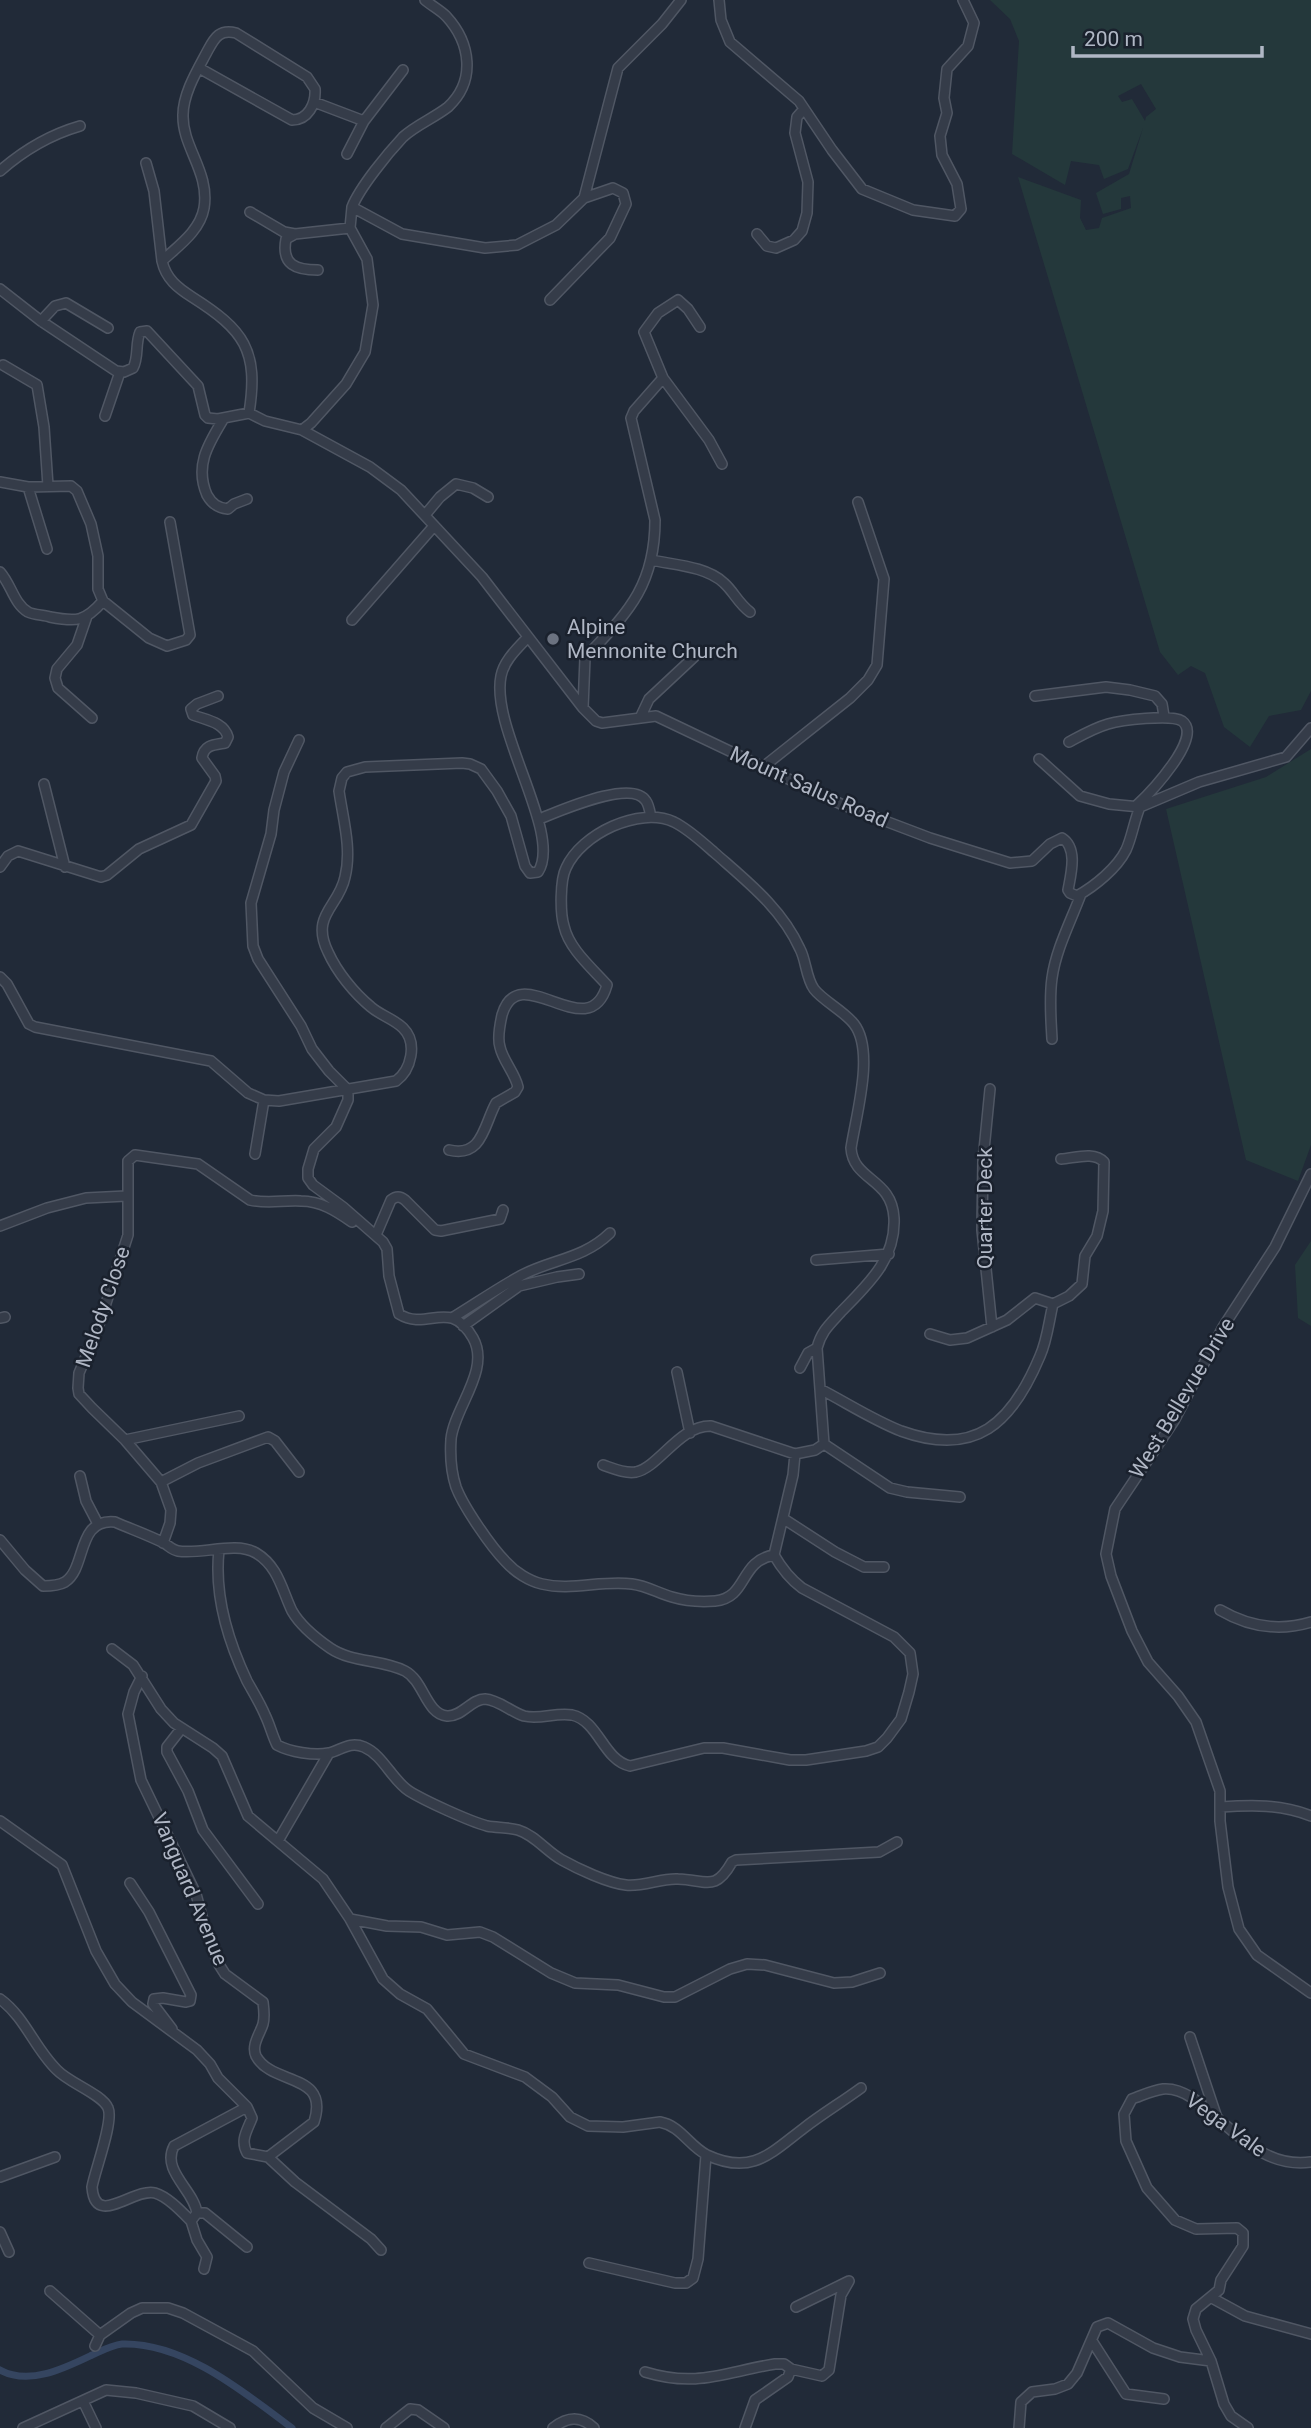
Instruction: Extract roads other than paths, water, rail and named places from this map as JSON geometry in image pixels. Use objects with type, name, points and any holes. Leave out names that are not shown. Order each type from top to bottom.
[{"type":"street","points":[[302,430],[346,383],[365,352],[373,305],[367,259],[350,228],[352,207],[358,194],[404,137],[449,106],[463,86],[468,71],[467,51],[457,29],[445,15],[425,0]]},
{"type":"street","points":[[584,198],[618,68],[662,24],[681,0]]},
{"type":"street","points":[[719,0],[721,20],[730,42],[799,101],[862,189],[913,210],[955,216],[961,209],[957,184],[942,155],[940,136],[947,113],[944,98],[947,69],[968,46],[974,23],[963,0]]},
{"type":"street","points":[[162,261],[195,229],[201,218],[204,205],[202,175],[183,122],[185,101],[199,68],[218,34],[230,31],[236,33],[307,76],[315,89],[314,102],[305,117],[292,120],[199,68]]},
{"type":"street","points":[[347,154],[363,121],[403,70]]},
{"type":"street","points":[[314,102],[363,121]]},
{"type":"street","points":[[757,234],[767,246],[776,248],[794,240],[802,231],[807,213],[808,182],[795,134],[797,117],[804,109]]},
{"type":"street","points":[[0,171],[37,143],[58,132],[80,126]]},
{"type":"street","points":[[0,289],[41,321],[105,365],[120,372],[135,365],[138,336],[140,332],[147,331],[198,386],[206,416],[214,419],[249,413],[252,374],[244,341],[226,322],[170,280],[162,261],[154,191],[146,163]]},
{"type":"street","points":[[352,207],[402,233],[485,248],[517,245],[556,225],[584,198],[613,188],[623,192],[626,204],[610,238],[550,300]]},
{"type":"street","points":[[250,212],[284,232],[295,234],[350,228]]},
{"type":"street","points":[[295,234],[286,239],[285,243],[289,261],[301,270],[318,270]]},
{"type":"street","points":[[700,327],[678,300],[658,313],[643,332],[663,378],[709,440],[722,464]]},
{"type":"street","points":[[41,321],[55,306],[66,303],[108,328]]},
{"type":"street","points":[[3,365],[37,385],[44,427],[48,486]]},
{"type":"street","points":[[104,416],[120,372]]},
{"type":"street","points":[[583,708],[585,658],[625,615],[639,594],[650,560],[655,538],[655,520],[631,418],[663,378]]},
{"type":"street","name":"Mount Salus Road","points":[[249,413],[265,421],[302,430],[370,467],[401,489],[482,577],[583,708],[596,721],[602,723],[656,716],[843,805],[930,838],[1010,863],[1032,861],[1050,844],[1062,838],[1069,846],[1072,856],[1068,890],[1074,895],[1081,894]]},
{"type":"street","points":[[224,418],[209,442],[201,465],[204,487],[209,499],[222,508],[229,509],[247,499]]},
{"type":"street","points":[[0,482],[28,488],[71,486],[80,498],[93,535],[98,556],[98,589],[103,601],[149,638],[167,646],[186,640],[190,635],[170,522]]},
{"type":"street","points":[[425,515],[440,497],[456,484],[473,488],[488,497]]},
{"type":"street","points":[[28,488],[47,549]]},
{"type":"street","points":[[763,767],[850,698],[868,680],[877,665],[884,579],[858,502]]},
{"type":"street","points":[[352,620],[434,526]]},
{"type":"street","points":[[650,560],[698,570],[712,576],[725,584],[739,604],[750,612]]},
{"type":"street","points":[[0,572],[16,599],[29,613],[70,621],[87,617]]},
{"type":"street","points":[[92,718],[58,688],[55,678],[57,669],[77,645],[87,617],[103,601]]},
{"type":"street","points":[[0,977],[29,1024],[35,1027],[211,1061],[248,1093],[264,1100],[279,1101],[396,1081],[408,1068],[411,1050],[408,1036],[403,1028],[371,1008],[347,982],[327,951],[324,915],[339,893],[345,878],[348,855],[339,791],[342,778],[347,772],[365,767],[462,763],[476,766],[491,783],[511,816],[525,866],[530,873],[538,872],[543,865],[539,819],[509,741],[500,694],[500,676],[506,661],[528,637]]},
{"type":"street","points":[[640,718],[649,699],[694,657]]},
{"type":"street","points":[[1035,696],[1106,687],[1130,690],[1155,696],[1162,704],[1164,716]]},
{"type":"street","points":[[0,867],[8,856],[18,851],[101,877],[139,849],[191,825],[216,781],[202,758],[203,751],[211,745],[225,743],[228,737],[221,726],[193,715],[191,709],[218,696]]},
{"type":"street","points":[[1052,1039],[1052,976],[1081,894],[1118,863],[1126,849],[1138,807],[1184,747],[1187,736],[1186,726],[1181,721],[1164,716],[1151,720],[1111,723],[1069,742]]},
{"type":"street","points":[[1039,760],[1080,796],[1109,804],[1138,807],[1199,782],[1286,757],[1311,728]]},
{"type":"street","points":[[299,740],[284,772],[271,834],[251,903],[253,946],[258,959],[301,1026],[312,1049],[348,1090],[348,1100],[336,1127],[314,1149],[308,1178],[313,1185],[376,1235],[387,1249],[389,1276],[399,1314],[407,1319],[418,1320],[444,1316],[452,1318],[474,1339],[478,1353],[475,1378],[451,1436],[451,1464],[456,1487],[506,1563],[522,1576],[539,1583],[554,1586],[631,1583],[672,1597],[715,1601],[732,1595],[754,1563],[763,1557],[775,1555]]},
{"type":"street","points":[[44,784],[65,867]]},
{"type":"street","points":[[539,819],[613,794],[631,794],[646,800],[651,817]]},
{"type":"street","points":[[449,1150],[467,1151],[480,1140],[496,1103],[518,1087],[500,1048],[501,1018],[505,1006],[516,996],[532,994],[578,1010],[593,1008],[603,1000],[607,985],[569,939],[563,925],[562,894],[565,869],[580,849],[602,831],[631,819],[651,817],[673,821],[696,836],[756,888],[783,918],[801,949],[814,989],[853,1024],[862,1037],[864,1062],[851,1148],[852,1157],[855,1165],[885,1189],[891,1201],[894,1217],[892,1247],[880,1270],[821,1334],[817,1348],[824,1444]]},
{"type":"street","name":"Quarter Deck","points":[[990,1089],[983,1160],[982,1230],[992,1327]]},
{"type":"street","points":[[255,1154],[264,1100]]},
{"type":"street","name":"Melody Close","points":[[163,1543],[171,1510],[162,1482],[79,1394],[78,1388],[79,1373],[98,1328],[128,1236],[128,1161],[135,1155],[198,1164],[250,1200],[317,1202],[364,1227]]},
{"type":"street","points":[[930,1334],[950,1340],[967,1338],[1007,1320],[1035,1298],[1053,1304],[1069,1296],[1082,1284],[1085,1256],[1097,1236],[1104,1210],[1104,1162],[1101,1157],[1095,1155],[1061,1159]]},
{"type":"street","name":"West Bellevue Drive","points":[[1311,1174],[1275,1247],[1223,1327],[1174,1420],[1115,1508],[1106,1554],[1111,1576],[1148,1662],[1178,1696],[1196,1722],[1220,1791],[1227,1887],[1239,1929],[1258,1955],[1311,1993]]},
{"type":"street","points":[[0,1226],[47,1208],[86,1198],[126,1196]]},
{"type":"street","points":[[376,1235],[391,1200],[395,1197],[401,1196],[435,1230],[441,1231],[500,1219],[503,1210]]},
{"type":"street","points":[[452,1318],[525,1274],[571,1258],[598,1245],[610,1234]]},
{"type":"street","points":[[816,1260],[889,1254]]},
{"type":"street","points":[[463,1326],[519,1286],[579,1274]]},
{"type":"street","points":[[820,1389],[902,1431],[936,1439],[971,1439],[989,1430],[1019,1398],[1041,1354],[1053,1304]]},
{"type":"street","points":[[800,1368],[808,1353],[817,1348]]},
{"type":"street","points":[[677,1372],[691,1433]]},
{"type":"street","points":[[125,1440],[239,1416]]},
{"type":"street","points":[[603,1465],[636,1472],[649,1466],[676,1441],[704,1426],[794,1454],[815,1450],[824,1444]]},
{"type":"street","points":[[162,1482],[198,1463],[268,1437],[275,1441],[299,1472]]},
{"type":"street","points":[[824,1444],[890,1488],[960,1497]]},
{"type":"street","points":[[0,1540],[36,1582],[43,1586],[65,1582],[72,1575],[89,1534],[99,1524],[107,1521],[115,1522],[177,1550],[241,1548],[255,1552],[266,1562],[280,1580],[293,1613],[320,1640],[342,1656],[380,1662],[405,1671],[420,1684],[433,1709],[447,1716],[457,1714],[485,1699],[527,1716],[572,1716],[589,1726],[620,1764],[630,1766],[704,1748],[723,1748],[790,1760],[806,1760],[878,1747],[901,1719],[913,1674],[911,1653],[894,1637],[802,1588],[790,1578],[775,1555],[793,1475],[794,1454]]},
{"type":"street","points":[[80,1476],[86,1501],[99,1524]]},
{"type":"street","points":[[784,1519],[864,1567],[884,1567]]},
{"type":"street","points":[[219,1550],[217,1572],[220,1600],[231,1642],[277,1745],[313,1753],[329,1753],[352,1744],[365,1747],[377,1757],[394,1779],[409,1791],[486,1826],[520,1830],[561,1860],[607,1880],[627,1885],[677,1879],[717,1881],[736,1860],[879,1852],[897,1842]]},
{"type":"street","points":[[1220,1610],[1238,1621],[1267,1628],[1286,1628],[1311,1622]]},
{"type":"street","points":[[112,1649],[133,1665],[161,1709],[181,1729],[214,1748],[222,1756],[247,1816],[323,1879],[350,1919],[383,1979],[400,1994],[427,2009],[464,2054],[526,2077],[552,2096],[570,2117],[588,2126],[604,2128],[667,2123],[682,2132],[706,2155],[749,2162],[773,2154],[861,2088]]},
{"type":"street","name":"Vanguard Avenue","points":[[142,1676],[128,1714],[141,1780],[195,1894],[218,1963],[225,1974],[263,2002],[263,2025],[254,2050],[257,2058],[273,2071],[311,2090],[318,2105],[314,2122],[268,2157]]},
{"type":"street","points":[[181,1729],[167,1746],[167,1752],[188,1791],[203,1830],[258,1905]]},
{"type":"street","points":[[278,1841],[329,1753]]},
{"type":"street","points":[[1220,1807],[1260,1805],[1292,1808],[1311,1816]]},
{"type":"street","points":[[0,1821],[62,1865],[96,1951],[110,1978],[132,2002],[197,2050],[218,2078],[247,2107],[252,2118],[243,2141],[247,2153],[268,2157],[295,2182],[371,2239],[381,2250]]},
{"type":"street","points":[[130,1883],[149,1912],[191,1995],[190,2001],[186,2002],[154,1999],[153,2004],[178,2036]]},
{"type":"street","points":[[350,1919],[387,1926],[421,1927],[447,1935],[480,1932],[493,1937],[551,1973],[575,1983],[618,1985],[664,1997],[675,1997],[730,1969],[747,1964],[765,1965],[834,1983],[852,1982],[880,1973]]},
{"type":"street","points":[[0,1999],[17,2015],[46,2060],[59,2073],[102,2100],[108,2107],[108,2124],[92,2187],[94,2198],[105,2207],[145,2192],[156,2193],[194,2217]]},
{"type":"street","points":[[1190,2037],[1217,2119]]},
{"type":"street","name":"Vega Vale","points":[[1212,2298],[1243,2246],[1243,2233],[1237,2228],[1196,2229],[1175,2220],[1147,2188],[1126,2141],[1124,2114],[1132,2099],[1163,2089],[1176,2091],[1190,2097],[1245,2143],[1271,2158],[1300,2164],[1311,2162]]},
{"type":"street","points":[[204,2269],[207,2257],[197,2240],[195,2203],[172,2164],[172,2151],[180,2143],[247,2107]]},
{"type":"street","points":[[589,2263],[675,2283],[685,2283],[693,2278],[698,2259],[706,2155]]},
{"type":"street","points":[[0,2177],[55,2157]]},
{"type":"street","points":[[194,2217],[205,2213],[247,2247]]},
{"type":"street","points":[[0,2232],[9,2252]]},
{"type":"street","points":[[645,2372],[686,2380],[712,2378],[784,2364],[791,2369],[822,2376],[829,2370],[841,2295],[849,2281],[796,2307]]},
{"type":"street","points":[[50,2291],[100,2335]]},
{"type":"street","points":[[1248,2428],[1231,2416],[1224,2404],[1211,2361],[1196,2330],[1193,2319],[1196,2309],[1212,2298],[1245,2316],[1311,2334]]},
{"type":"street","points":[[95,2346],[100,2335],[142,2308],[168,2308],[184,2313],[253,2351],[313,2408],[347,2428]]},
{"type":"street","points":[[1019,2428],[1021,2402],[1032,2392],[1068,2384],[1077,2373],[1097,2327],[1108,2323],[1153,2348],[1180,2357],[1211,2361]]},
{"type":"street","points":[[1092,2341],[1126,2395],[1164,2399]]},
{"type":"street","points":[[745,2428],[755,2400],[788,2377],[791,2369]]},
{"type":"street","points":[[23,2428],[106,2390],[136,2393],[199,2407],[230,2428]]},
{"type":"street","points":[[83,2401],[96,2428]]},
{"type":"street","points":[[386,2428],[401,2415],[414,2409],[444,2428]]},
{"type":"street","points":[[553,2428],[566,2420],[576,2418],[586,2420],[594,2428]]},
{"type":"waterway","points":[[0,2370],[35,2376],[59,2370],[114,2346],[145,2346],[168,2351],[213,2372],[292,2428]]},
{"type":"place","name":"Alpine Mennonite Church","points":[[553,639]]}]
